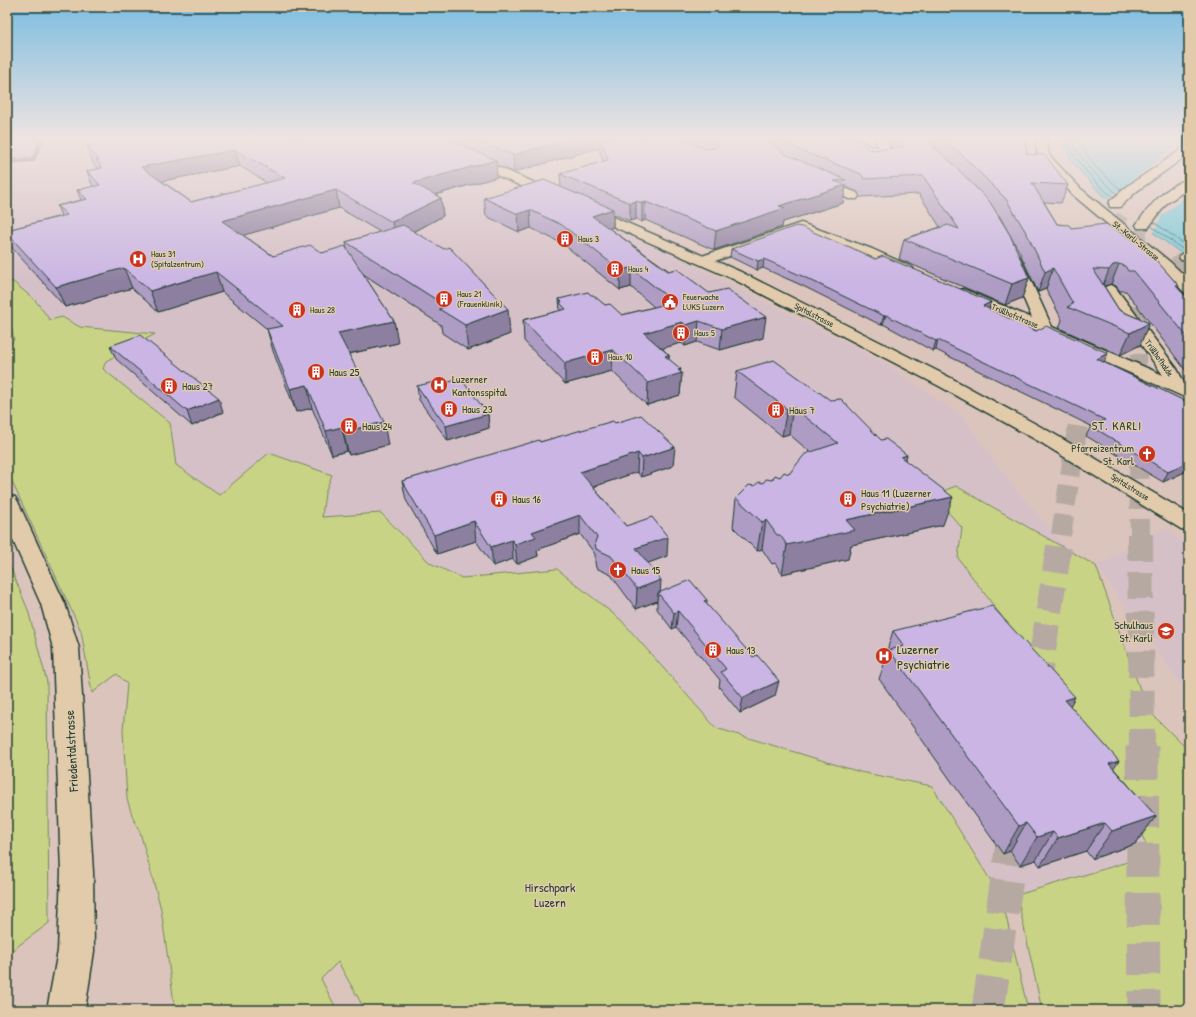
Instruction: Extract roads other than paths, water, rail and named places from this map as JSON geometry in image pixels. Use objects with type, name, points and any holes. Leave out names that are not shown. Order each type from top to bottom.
[{"type":"main road","name":"Spitalstrasse","points":[[532,186],[704,260],[751,282],[1003,413],[1088,461],[1189,524]]},
{"type":"main road","points":[[831,186],[853,196]]},
{"type":"main road","name":"St.-Karli-Strasse","points":[[1072,186],[1165,265],[1189,289]]},
{"type":"main road","points":[[1135,186],[1120,208],[1138,198],[1153,186]]},
{"type":"main road","points":[[1143,225],[1159,204],[1170,194],[1183,186]]},
{"type":"main road","points":[[704,260],[801,227],[867,252],[922,276]]},
{"type":"main road","points":[[1009,248],[1045,329]]},
{"type":"main road","name":"Trüllhofstrasse","points":[[951,289],[1183,390]]},
{"type":"main road","name":"Trüllhofhalde","points":[[1110,290],[1183,390]]},
{"type":"main road","name":"Friedentalstrasse","points":[[7,502],[53,604],[66,648],[77,872],[76,951],[66,1010]]},
{"type":"water","points":[[1094,186],[1189,186],[1189,259],[1102,195]]},
{"type":"tunnel","points":[[1107,241],[1125,212]]},
{"type":"tunnel","points":[[1139,241],[1143,225]]},
{"type":"tunnel","points":[[1106,246],[1108,240]]},
{"type":"tunnel","points":[[1138,369],[1138,326],[1134,265],[1140,240]]},
{"type":"tunnel","points":[[1156,288],[1166,274],[1186,257]]},
{"type":"tunnel","points":[[1138,369],[1140,535]]},
{"type":"tunnel","points":[[1061,535],[1083,391]]},
{"type":"tunnel","points":[[1037,688],[1061,534]]},
{"type":"tunnel","points":[[1140,534],[1142,747]]},
{"type":"tunnel","points":[[1142,746],[1144,1010]]},
{"type":"tunnel","points":[[988,1010],[1015,823]]},
{"type":"place","name":"Haus 3","points":[[565,239]]},
{"type":"place","name":"Haus 31 (Spitalzentrum)","points":[[138,259]]},
{"type":"place","name":"Haus 4","points":[[615,269]]},
{"type":"place","name":"Haus 21 (Frauenklinik)","points":[[444,299]]},
{"type":"place","name":"Feuerwache LUKS Luzern","points":[[670,302]]},
{"type":"place","name":"Haus 28","points":[[297,310]]},
{"type":"place","name":"Haus 5","points":[[681,333]]},
{"type":"place","name":"Haus 10","points":[[595,357]]},
{"type":"place","name":"Haus 25","points":[[316,372]]},
{"type":"place","name":"Luzerner Kantonsspital","points":[[439,385]]},
{"type":"place","name":"Haus 27","points":[[169,386]]},
{"type":"place","name":"Haus 23","points":[[449,409]]},
{"type":"place","name":"Haus 7","points":[[776,410]]},
{"type":"place","name":"Haus 24","points":[[349,426]]},
{"type":"place","name":"Pfarreizentrum St. Karl","points":[[1147,454]]},
{"type":"place","name":"Haus 16","points":[[499,499]]},
{"type":"place","name":"Haus 11 (Luzerner Psychiatrie)","points":[[848,499]]},
{"type":"place","name":"Haus 15","points":[[618,570]]},
{"type":"place","name":"Schulhaus St. Karli","points":[[1166,631]]},
{"type":"place","name":"Haus 13","points":[[713,650]]},
{"type":"place","name":"Luzerner Psychiatrie","points":[[884,656]]},
{"type":"district","name":"ST. KARLI","points":[[1117,425]]},
{"type":"park label","name":"Hirschpark Luzern","points":[[550,894]]}]
